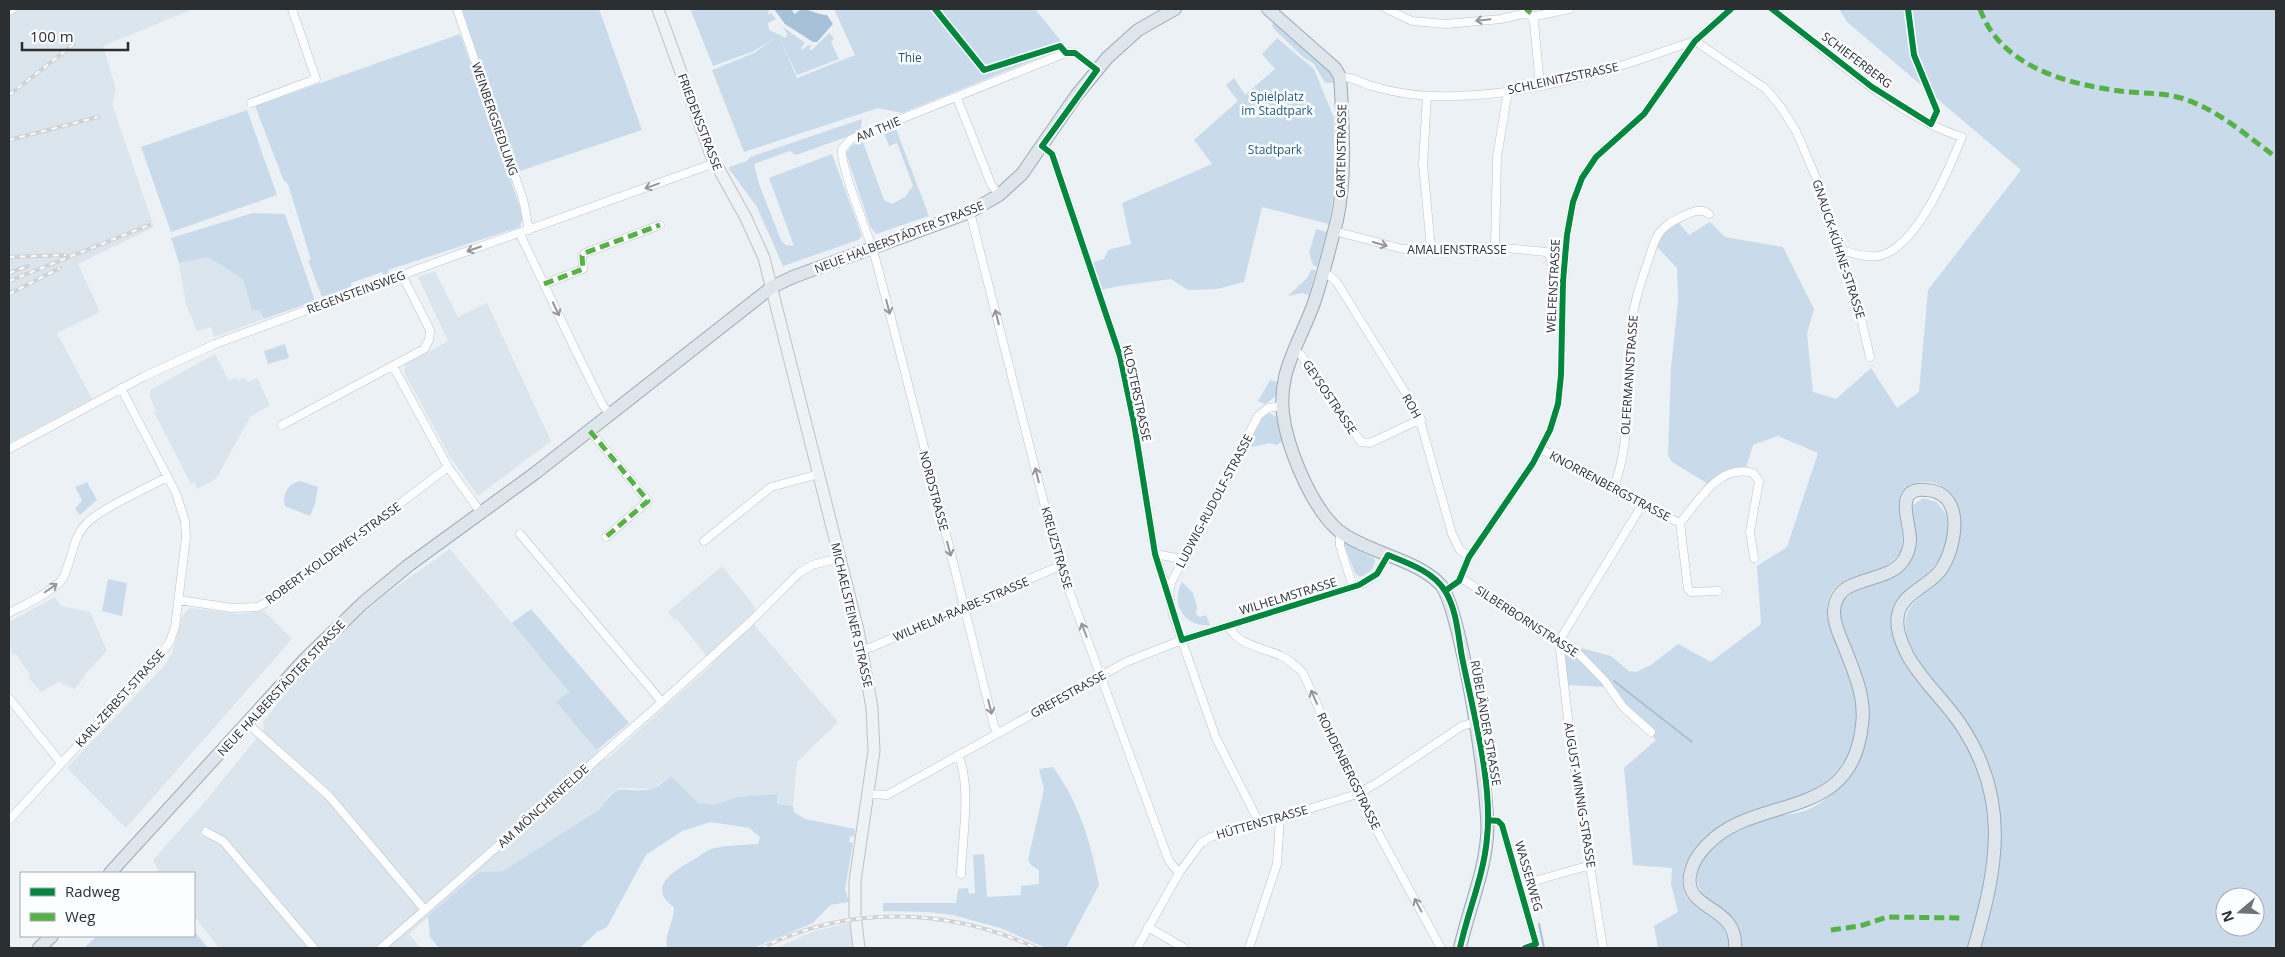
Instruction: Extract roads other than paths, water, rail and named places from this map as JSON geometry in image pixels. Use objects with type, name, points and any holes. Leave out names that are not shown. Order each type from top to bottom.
[{"type":"main road","name":"NEUE HALBERSTÄDTER STRASSE","points":[[111,872],[305,659],[363,602],[409,565],[590,431],[772,287],[970,212],[999,195],[1016,182],[1097,70],[1120,44],[1138,30],[1176,9]]},
{"type":"main road","points":[[1268,9],[1331,64],[1340,76]]},
{"type":"main road","name":"GARTENSTRASSE","points":[[1340,76],[1342,179],[1334,231],[1310,313],[1293,350],[1283,382],[1282,406],[1288,439],[1301,471],[1321,508],[1340,532]]},
{"type":"main road","points":[[1735,948],[1734,933],[1729,922],[1699,901],[1692,893],[1689,883],[1692,867],[1704,848],[1728,827],[1810,800],[1832,785],[1850,762],[1861,735],[1863,706],[1857,679],[1835,625],[1834,605],[1840,594],[1848,586],[1883,575],[1903,561],[1910,544],[1904,512],[1906,501],[1912,493],[1925,489],[1939,493],[1950,506],[1955,522],[1954,539],[1941,569],[1902,605],[1897,627],[1912,663],[1954,714],[1970,740],[1982,766],[1991,794],[1996,838],[1994,864],[1989,896],[1974,948]]},
{"type":"main road","points":[[1340,532],[1353,540],[1422,571],[1437,581],[1445,591]]},
{"type":"main road","name":"RÜBELÄNDER STRASSE","points":[[1445,591],[1456,623],[1487,793],[1488,820],[1484,857],[1460,948]]},
{"type":"main road","points":[[39,948],[51,937]]},
{"type":"street","points":[[9,11],[13,9]]},
{"type":"street","points":[[251,103],[316,79],[292,9]]},
{"type":"street","name":"WEINBERGSIEDLUNG","points":[[458,9],[523,199],[529,230]]},
{"type":"street","name":"FRIEDENSSTRASSE","points":[[658,9],[715,164],[757,241],[772,287]]},
{"type":"street","points":[[1387,9],[1412,21],[1434,24],[1492,20],[1529,11],[1536,16],[1569,9]]},
{"type":"street","name":"WELFENSTRASSE","points":[[1461,578],[1469,557],[1541,449],[1550,430],[1559,394],[1563,281],[1569,219],[1582,178],[1596,158],[1634,125],[1649,108],[1695,41],[1731,9]]},
{"type":"street","name":"SCHIEFERBERG","points":[[1772,9],[1892,100],[1943,130],[1962,137],[1941,186],[1900,245],[1886,254],[1873,257],[1841,250]]},
{"type":"street","points":[[1529,11],[1540,85]]},
{"type":"street","name":"SCHLEINITZSTRASSE","points":[[1340,76],[1347,76],[1372,86],[1427,96],[1456,96],[1508,91],[1624,65],[1695,41]]},
{"type":"street","name":"GNAUCK-KÜHNE-STRASSE","points":[[1695,41],[1766,89],[1780,106],[1796,131],[1815,173],[1841,250],[1858,305],[1870,357]]},
{"type":"street","name":"AM THIE","points":[[873,248],[843,160],[842,149],[845,144],[1068,52],[1075,53],[1097,70]]},
{"type":"street","points":[[1495,247],[1497,157],[1508,91]]},
{"type":"street","points":[[1427,96],[1423,164],[1431,248]]},
{"type":"street","points":[[958,98],[991,184],[999,195]]},
{"type":"street","name":"KLOSTERSTRASSE","points":[[1042,146],[1052,154],[1120,356],[1134,423],[1155,554],[1169,595]]},
{"type":"street","name":"REGENSTEINSWEG","points":[[9,449],[121,388],[215,344],[402,275],[715,164]]},
{"type":"street","name":"OLFERMANNSTRASSE","points":[[1613,489],[1618,475],[1627,421],[1632,318],[1653,247],[1658,235],[1672,222],[1700,210],[1710,214]]},
{"type":"street","name":"KREUZSTRASSE","points":[[970,212],[1060,566],[1169,861],[1179,872]]},
{"type":"street","points":[[544,284],[582,269],[582,256],[585,252],[660,225]]},
{"type":"street","name":"AMALIENSTRASSE","points":[[1334,231],[1393,248],[1495,247],[1546,252],[1550,256],[1555,277],[1563,281]]},
{"type":"street","points":[[520,234],[602,404],[610,415]]},
{"type":"street","name":"NORDSTRASSE","points":[[873,248],[994,726],[998,733]]},
{"type":"street","name":"ROH","points":[[1323,271],[1336,281],[1421,419],[1452,534],[1460,550],[1469,557]]},
{"type":"street","points":[[282,425],[424,349],[429,340],[430,330],[402,275]]},
{"type":"street","name":"MICHAELSTEINER STRASSE","points":[[772,287],[862,649],[874,730],[868,794],[855,881],[855,914],[860,948]]},
{"type":"street","name":"GEYSOSTRASSE","points":[[1293,350],[1301,355],[1361,442],[1370,443],[1421,419]]},
{"type":"street","points":[[393,366],[448,467],[481,513]]},
{"type":"street","name":"KARL-ZERBST-STRASSE","points":[[9,820],[158,659],[173,632],[179,600],[186,529],[182,509],[121,388]]},
{"type":"street","name":"LUDWIG-RUDOLF-STRASSE","points":[[1259,822],[1216,738],[1172,615],[1169,595],[1171,583],[1258,416],[1268,408],[1282,406]]},
{"type":"street","points":[[590,431],[648,501],[606,537]]},
{"type":"street","name":"KNORRENBERGSTRASSE","points":[[1541,449],[1642,505],[1680,523]]},
{"type":"street","name":"ROBERT-KOLDEWEY-STRASSE","points":[[179,600],[232,608],[258,607],[281,594],[448,467]]},
{"type":"street","name":"KNORRENBERGSTRASSE","points":[[1718,590],[1691,592],[1688,589],[1680,523],[1709,487],[1732,471],[1753,473],[1758,481],[1750,532],[1754,558]]},
{"type":"street","points":[[704,541],[771,487],[819,474]]},
{"type":"street","points":[[9,613],[52,588],[62,579],[78,536],[86,524],[98,514],[167,477]]},
{"type":"street","points":[[1559,641],[1642,505]]},
{"type":"street","points":[[1340,532],[1340,546],[1353,587]]},
{"type":"street","points":[[520,534],[662,702]]},
{"type":"street","points":[[1155,554],[1177,558],[1184,557]]},
{"type":"street","name":"WILHELMSTRASSE","points":[[1182,640],[1365,583],[1377,574],[1388,556]]},
{"type":"street","name":"AM MÖNCHENFELDE","points":[[381,948],[662,702],[805,568],[840,558]]},
{"type":"street","name":"WILHELM-RAABE-STRASSE","points":[[862,649],[872,647],[1060,566]]},
{"type":"street","points":[[1445,591],[1461,578]]},
{"type":"street","name":"SILBERBORNSTRASSE","points":[[1461,578],[1577,652],[1623,706],[1651,732]]},
{"type":"street","name":"ROHDENBERGSTRASSE","points":[[1229,626],[1232,633],[1238,638],[1281,656],[1293,663],[1303,673],[1357,794],[1441,948]]},
{"type":"street","name":"GREFESTRASSE","points":[[868,794],[887,795],[1126,662],[1182,640]]},
{"type":"street","name":"AUGUST-WINNIG-STRASSE","points":[[1559,641],[1572,744],[1592,864],[1603,948]]},
{"type":"street","points":[[9,698],[61,763]]},
{"type":"street","name":"HÜTTENSTRASSE","points":[[1136,948],[1179,872],[1201,843],[1211,837],[1357,794],[1377,783],[1462,726],[1475,722]]},
{"type":"street","points":[[247,723],[339,808],[425,910]]},
{"type":"street","points":[[958,755],[962,764],[965,783],[961,874]]},
{"type":"street","points":[[1249,948],[1277,864],[1280,818]]},
{"type":"street","name":"WASSERWEG","points":[[1488,820],[1498,821],[1502,825],[1536,946]]},
{"type":"street","points":[[206,832],[223,842],[314,948]]},
{"type":"street","points":[[1520,885],[1592,864]]},
{"type":"street","points":[[1148,928],[1184,948]]},
{"type":"street","points":[[1525,948],[1536,946]]},
{"type":"waterway","points":[[1614,681],[1692,742]]},
{"type":"waterway","points":[[1539,924],[1544,948]]},
{"type":"railway","points":[[9,95],[74,44]]},
{"type":"railway","points":[[9,140],[98,117]]},
{"type":"railway","points":[[9,281],[149,225]]},
{"type":"railway","points":[[9,257],[66,255]]},
{"type":"railway","points":[[9,273],[28,266]]},
{"type":"railway","points":[[9,294],[60,268]]},
{"type":"railway","points":[[762,948],[795,934],[829,924],[864,918],[899,916],[969,925],[1003,935],[1036,948]]},
{"type":"park label","name":"Thie","points":[[910,57]]},
{"type":"park label","name":"Spielplatz im Stadtpark","points":[[1277,103]]},
{"type":"park label","name":"Stadtpark","points":[[1275,149]]}]
